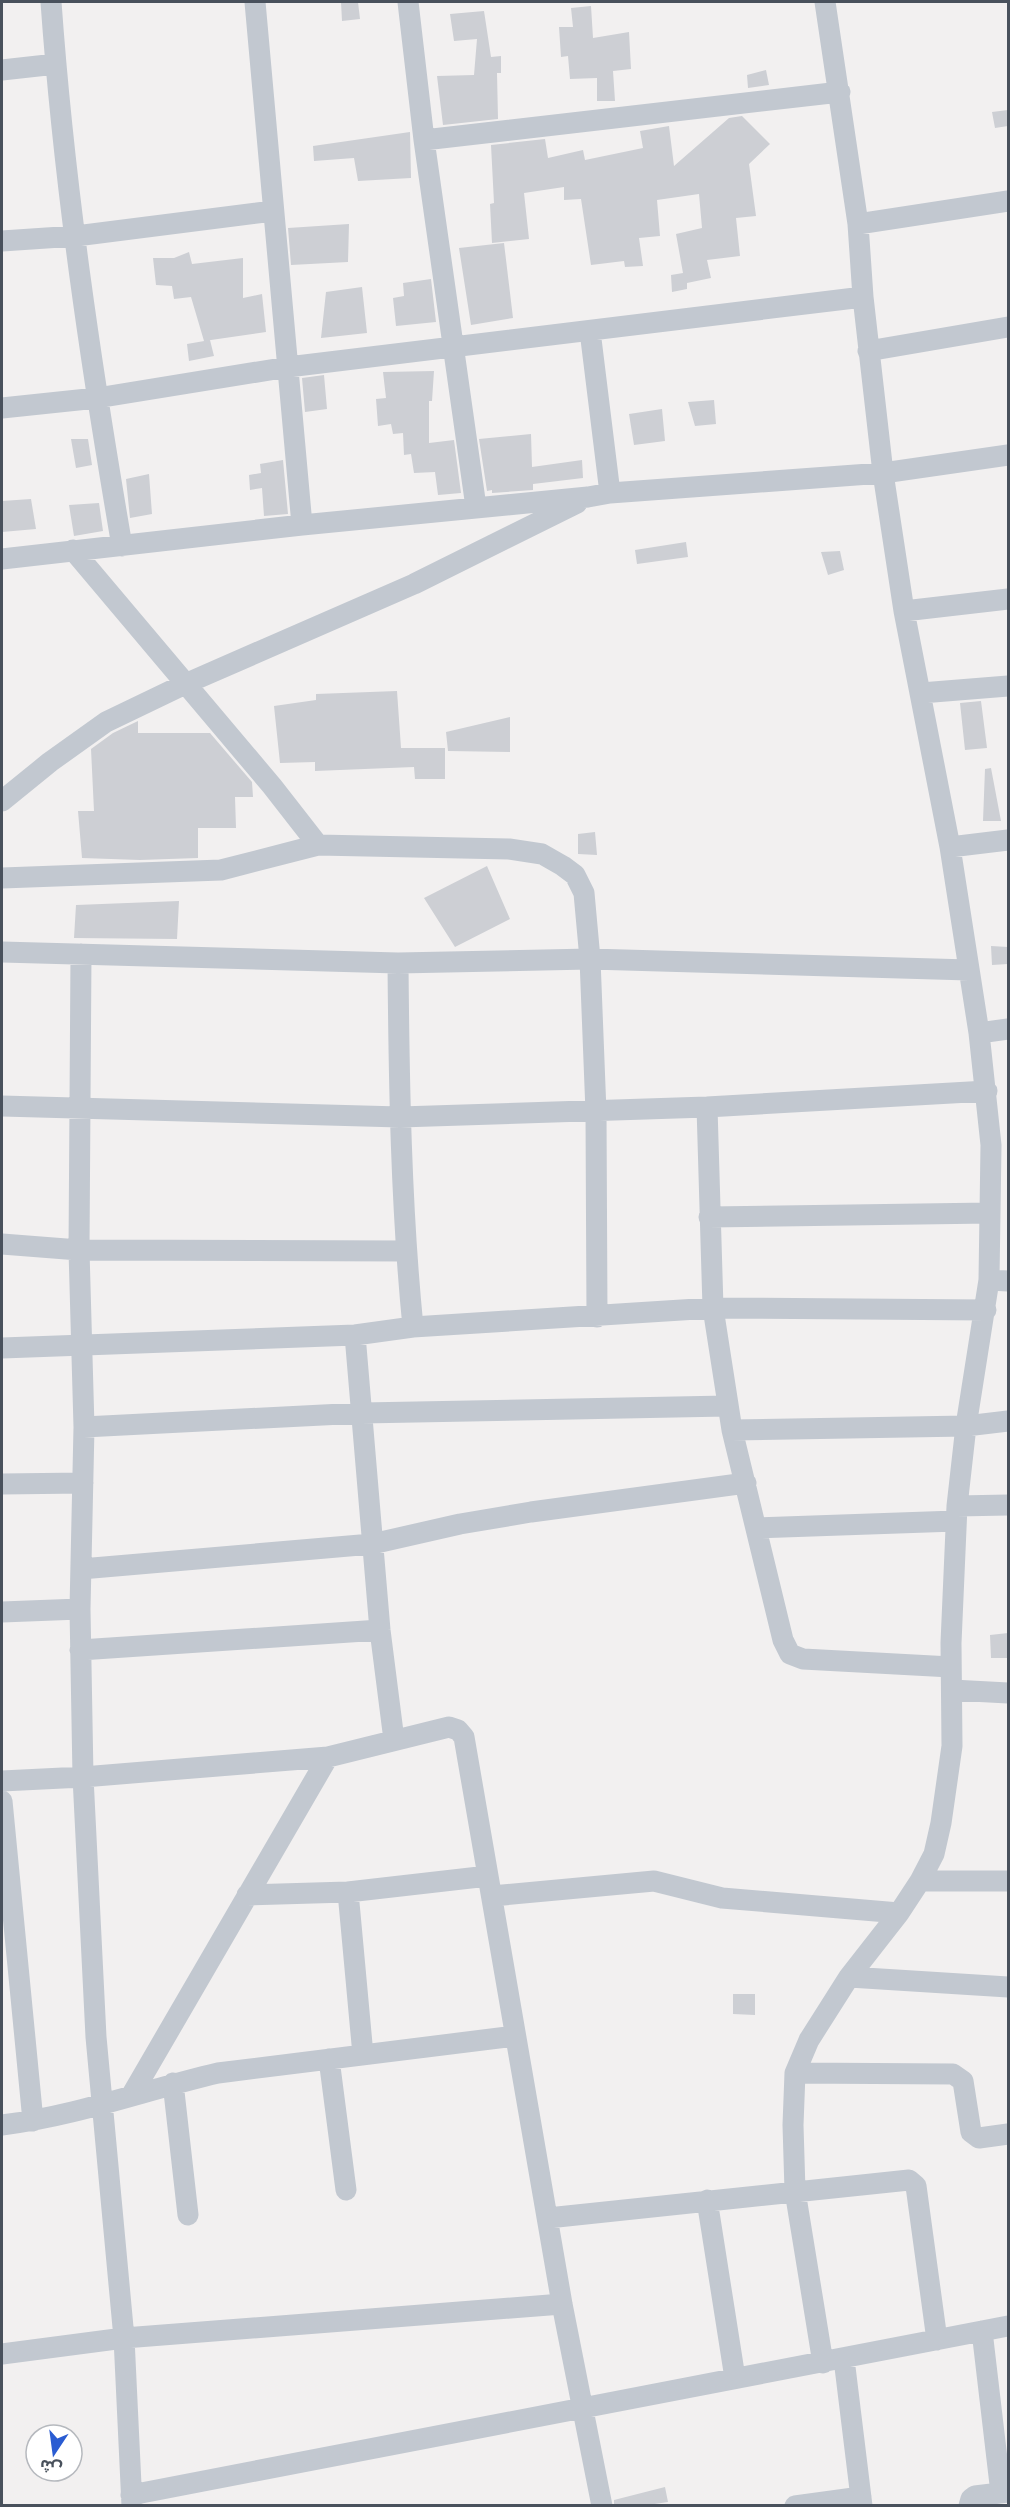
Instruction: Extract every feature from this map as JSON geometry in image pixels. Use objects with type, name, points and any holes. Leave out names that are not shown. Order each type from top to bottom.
[{"type":"street","points":[[51,2],[56,64],[97,398],[122,546]]},
{"type":"street","points":[[255,2],[302,525]]},
{"type":"street","points":[[408,2],[424,140],[476,507]]},
{"type":"street","points":[[822,2363],[795,2191],[793,2125],[795,2073],[808,2040],[849,1977],[899,1913],[920,1881],[934,1854],[941,1823],[952,1746],[951,1667],[956,1513],[966,1426],[986,1310],[999,1281],[990,1213],[1000,1144],[987,1091],[950,847],[904,610],[883,473],[868,351],[858,224],[825,2]]},
{"type":"street","points":[[2,70],[56,64]]},
{"type":"street","points":[[424,140],[840,92]]},
{"type":"street","points":[[858,224],[1008,201]]},
{"type":"street","points":[[2,241],[76,236],[273,211]]},
{"type":"street","points":[[2,408],[97,398],[288,367],[863,297]]},
{"type":"street","points":[[868,351],[1008,327]]},
{"type":"street","points":[[590,331],[610,493]]},
{"type":"street","points":[[2,559],[610,493],[883,473],[1008,455]]},
{"type":"street","points":[[2,801],[50,762],[106,722],[185,684],[414,584],[588,497]]},
{"type":"street","points":[[73,550],[272,786],[318,845]]},
{"type":"street","points":[[904,610],[1008,599]]},
{"type":"street","points":[[921,693],[1008,686]]},
{"type":"street","points":[[950,847],[1008,840]]},
{"type":"street","points":[[2,878],[221,870],[318,845],[509,849],[542,854],[575,875],[584,893],[590,959],[596,1112],[597,1317]]},
{"type":"street","points":[[2,952],[398,963],[590,959],[969,970]]},
{"type":"street","points":[[81,954],[79,1250],[84,1427],[80,1609],[83,1777],[101,2105],[124,2338],[132,2500],[583,2408],[1008,2326]]},
{"type":"street","points":[[398,963],[400,1117],[406,1251],[413,1327]]},
{"type":"street","points":[[980,1033],[1008,1029]]},
{"type":"street","points":[[2,1106],[400,1117],[596,1112],[987,1091]]},
{"type":"street","points":[[707,1107],[713,1308],[732,1430],[783,1640],[790,1654],[803,1659],[951,1667]]},
{"type":"street","points":[[709,1217],[990,1213]]},
{"type":"street","points":[[2,1244],[79,1250],[406,1251]]},
{"type":"street","points":[[2,1348],[81,1347],[355,1335],[413,1327],[713,1308],[986,1310]]},
{"type":"street","points":[[355,1335],[380,1630],[394,1740]]},
{"type":"street","points":[[84,1427],[362,1413],[727,1406]]},
{"type":"street","points":[[732,1430],[966,1426],[1008,1421]]},
{"type":"street","points":[[2,1484],[83,1483]]},
{"type":"street","points":[[81,1569],[372,1544],[460,1524],[531,1512],[746,1484]]},
{"type":"street","points":[[757,1528],[956,1513],[1008,1505]]},
{"type":"street","points":[[2,1612],[80,1609]]},
{"type":"street","points":[[80,1650],[380,1630]]},
{"type":"street","points":[[952,1698],[1008,1693]]},
{"type":"street","points":[[2,1780],[83,1777],[328,1757],[450,1727],[458,1730],[464,1737],[562,2304],[602,2505]]},
{"type":"street","points":[[131,2096],[328,1757]]},
{"type":"street","points":[[2,1801],[8,1913],[33,2121]]},
{"type":"street","points":[[247,1895],[654,1881],[722,1898],[899,1913]]},
{"type":"street","points":[[920,1881],[1008,1881]]},
{"type":"street","points":[[348,1892],[363,2055]]},
{"type":"street","points":[[849,1977],[1008,1987]]},
{"type":"street","points":[[2,2126],[101,2105],[173,2083],[218,2073],[515,2036]]},
{"type":"street","points":[[329,2059],[346,2190]]},
{"type":"street","points":[[795,2073],[953,2074],[963,2081],[971,2132],[974,2136],[979,2139],[1008,2134]]},
{"type":"street","points":[[173,2083],[188,2215]]},
{"type":"street","points":[[548,2218],[909,2180],[914,2182],[937,2340]]},
{"type":"street","points":[[707,2200],[735,2378]]},
{"type":"street","points":[[2,2354],[124,2338],[562,2304]]},
{"type":"street","points":[[969,2505],[975,2496],[1005,2493],[982,2331]]},
{"type":"street","points":[[795,2505],[862,2501],[844,2359]]},
{"type":"building","points":[[341,2],[358,2],[360,19],[342,21]]},
{"type":"building","points":[[591,6],[593,38],[629,32],[631,69],[613,71],[615,101],[597,101],[597,78],[570,79],[568,56],[561,57],[559,27],[573,27],[571,8]]},
{"type":"building","points":[[484,11],[491,57],[501,56],[501,73],[497,73],[498,119],[443,125],[437,76],[474,75],[477,39],[454,41],[450,14]]},
{"type":"building","points":[[766,70],[769,85],[748,88],[747,75]]},
{"type":"building","points":[[1008,110],[1008,126],[995,128],[992,112]]},
{"type":"building","points":[[742,116],[770,144],[749,164],[756,216],[736,218],[740,256],[707,260],[711,278],[687,283],[687,289],[672,292],[671,275],[683,273],[676,234],[702,228],[699,194],[657,200],[660,236],[639,238],[643,266],[625,267],[624,261],[591,265],[581,199],[564,200],[564,187],[524,193],[529,239],[492,243],[490,204],[494,203],[491,145],[545,139],[548,158],[583,150],[585,160],[643,148],[640,131],[669,126],[674,166],[729,118]]},
{"type":"building","points":[[410,132],[411,178],[358,181],[354,158],[314,161],[313,146]]},
{"type":"building","points":[[349,224],[348,262],[291,265],[288,228]]},
{"type":"building","points":[[504,243],[513,318],[471,325],[459,248]]},
{"type":"building","points":[[189,252],[192,264],[243,258],[243,298],[262,294],[266,332],[204,341],[191,297],[174,299],[172,286],[156,285],[153,258],[174,258]]},
{"type":"building","points":[[431,279],[436,322],[396,326],[393,298],[404,296],[403,283]]},
{"type":"building","points":[[362,287],[367,333],[321,338],[326,292]]},
{"type":"building","points":[[210,340],[214,356],[189,361],[187,344]]},
{"type":"building","points":[[434,371],[432,401],[429,401],[429,443],[454,440],[461,493],[438,495],[435,472],[414,473],[411,454],[404,455],[403,433],[393,434],[391,424],[378,426],[376,399],[386,398],[383,372]]},
{"type":"building","points":[[324,375],[327,409],[305,412],[302,378]]},
{"type":"building","points":[[714,400],[716,424],[695,426],[688,402]]},
{"type":"building","points":[[662,409],[665,441],[634,445],[629,414]]},
{"type":"building","points":[[531,434],[532,467],[582,460],[583,478],[533,484],[533,490],[492,493],[492,490],[487,491],[479,439]]},
{"type":"building","points":[[71,439],[88,439],[92,465],[76,468]]},
{"type":"building","points":[[283,460],[288,514],[264,516],[262,488],[250,490],[249,475],[261,473],[260,464]]},
{"type":"building","points":[[149,474],[152,514],[130,518],[126,479]]},
{"type":"building","points":[[31,499],[36,529],[2,532],[2,501]]},
{"type":"building","points":[[99,503],[103,531],[74,536],[69,505]]},
{"type":"building","points":[[686,542],[688,557],[637,564],[635,550]]},
{"type":"building","points":[[840,551],[844,570],[828,575],[821,552]]},
{"type":"building","points":[[397,691],[401,748],[445,748],[445,779],[415,779],[414,767],[315,771],[315,762],[280,763],[274,706],[316,700],[316,694]]},
{"type":"building","points":[[981,701],[987,748],[965,750],[960,703]]},
{"type":"building","points":[[510,717],[510,752],[448,751],[446,732]]},
{"type":"building","points":[[138,721],[138,733],[210,733],[252,782],[253,797],[235,797],[236,828],[198,828],[198,858],[140,860],[82,858],[78,811],[94,811],[91,749],[113,733]]},
{"type":"building","points":[[991,768],[1001,821],[983,821],[985,769]]},
{"type":"building","points":[[595,832],[597,855],[578,854],[578,834]]},
{"type":"building","points":[[487,866],[510,919],[455,947],[424,898]]},
{"type":"building","points":[[179,901],[177,939],[74,938],[76,905]]},
{"type":"building","points":[[991,946],[1008,947],[1008,964],[992,965]]},
{"type":"building","points":[[1008,1633],[1008,1658],[991,1658],[990,1635]]},
{"type":"building","points":[[733,1994],[755,1994],[755,2015],[733,2014]]},
{"type":"building","points":[[665,2487],[668,2502],[648,2505],[614,2505],[614,2500]]}]
